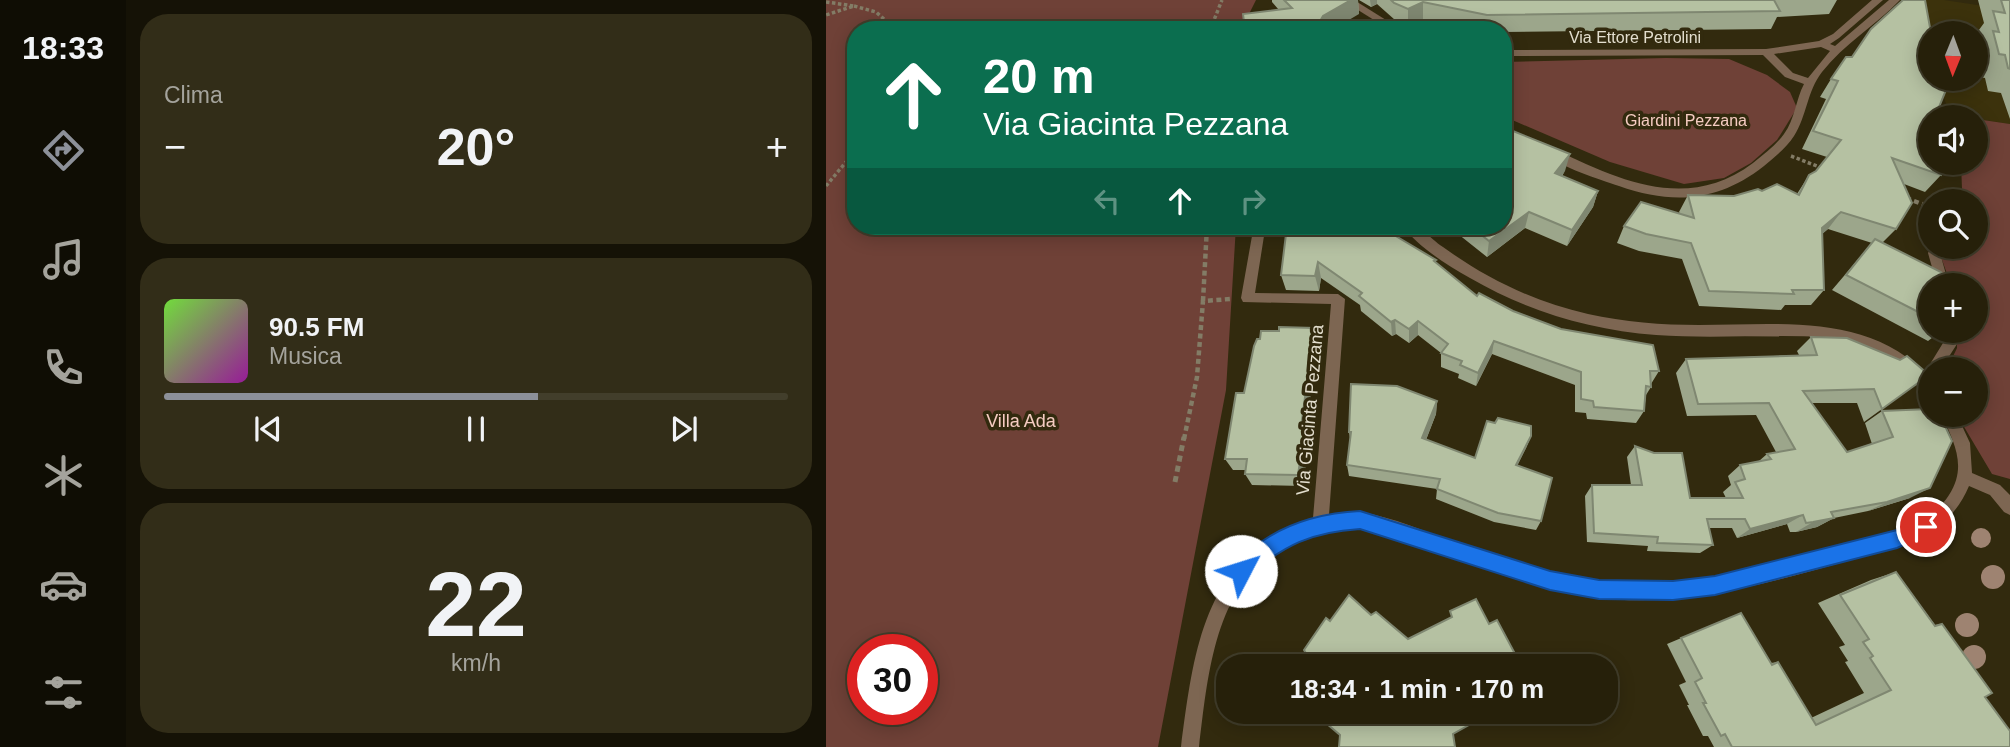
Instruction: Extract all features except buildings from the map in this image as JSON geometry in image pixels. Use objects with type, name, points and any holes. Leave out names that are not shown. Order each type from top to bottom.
[{"type":"street","points":[[1347,0],[1382,21]]},
{"type":"street","points":[[1822,44],[1836,36],[1878,0]]},
{"type":"street","points":[[1538,146],[1614,181],[1650,192],[1671,194],[1727,186],[1748,174],[1790,132],[1810,82],[1837,51],[1895,0]]},
{"type":"street","points":[[1822,44],[1837,51]]},
{"type":"street","name":"Via Ettore Petrolini","points":[[1512,53],[1766,52],[1822,44]]},
{"type":"street","points":[[1766,52],[1789,75],[1810,82]]},
{"type":"street","points":[[1419,235],[1476,277],[1510,294],[1556,310],[1606,323],[1656,329],[1826,331],[1853,337],[1880,349],[1918,375]]},
{"type":"street","points":[[1248,298],[1258,236]]},
{"type":"street","name":"Via Giacinta Pezzana","points":[[1248,298],[1338,299],[1320,524]]},
{"type":"street","points":[[1189,747],[1207,638],[1228,587],[1241,571],[1271,545],[1287,536],[1320,524],[1360,520],[1531,575],[1583,587],[1616,591],[1673,590],[1749,578],[1917,532],[1941,516],[1955,497],[1964,477],[1964,442],[1956,427]]},
{"type":"street","points":[[1964,477],[1995,489],[2010,507]]},
{"type":"path","points":[[1214,21],[1222,0]]},
{"type":"path","points":[[826,2],[876,12],[886,21]]},
{"type":"path","points":[[826,15],[854,6]]},
{"type":"path","points":[[1773,150],[1826,169]]},
{"type":"path","points":[[826,186],[847,161]]},
{"type":"path","points":[[1904,198],[1918,203]]},
{"type":"path","points":[[1175,482],[1197,377],[1207,235]]},
{"type":"path","points":[[1203,301],[1248,298]]},
{"type":"shaded area","points":[[1922,0],[1944,0],[2010,10],[2010,124],[1988,121],[1988,105],[1946,105],[1942,91],[1988,91],[1988,21],[1927,21]]},
{"type":"green space","name":"Villa Ada","points":[[826,0],[1256,0],[1246,21],[847,21],[847,235],[1235,235],[1226,390],[1158,747],[826,747]]},
{"type":"green space","name":"Giardini Pezzana","points":[[1729,59],[1767,75],[1790,92],[1797,108],[1777,140],[1751,163],[1724,178],[1684,184],[1610,162],[1512,120],[1512,62]]},
{"type":"green space","points":[[1988,121],[2010,124],[2010,479],[1992,474],[1964,427],[1988,427],[1988,357],[1953,357],[1957,343],[1988,343],[1988,273],[1947,273],[1942,259],[1988,259],[1988,189],[1962,189],[1961,175],[1988,175]]},
{"type":"route","points":[[1241,571],[1265,549],[1287,536],[1320,524],[1360,520],[1550,580],[1599,590],[1673,590],[1749,578],[1897,539],[1926,527]]}]
